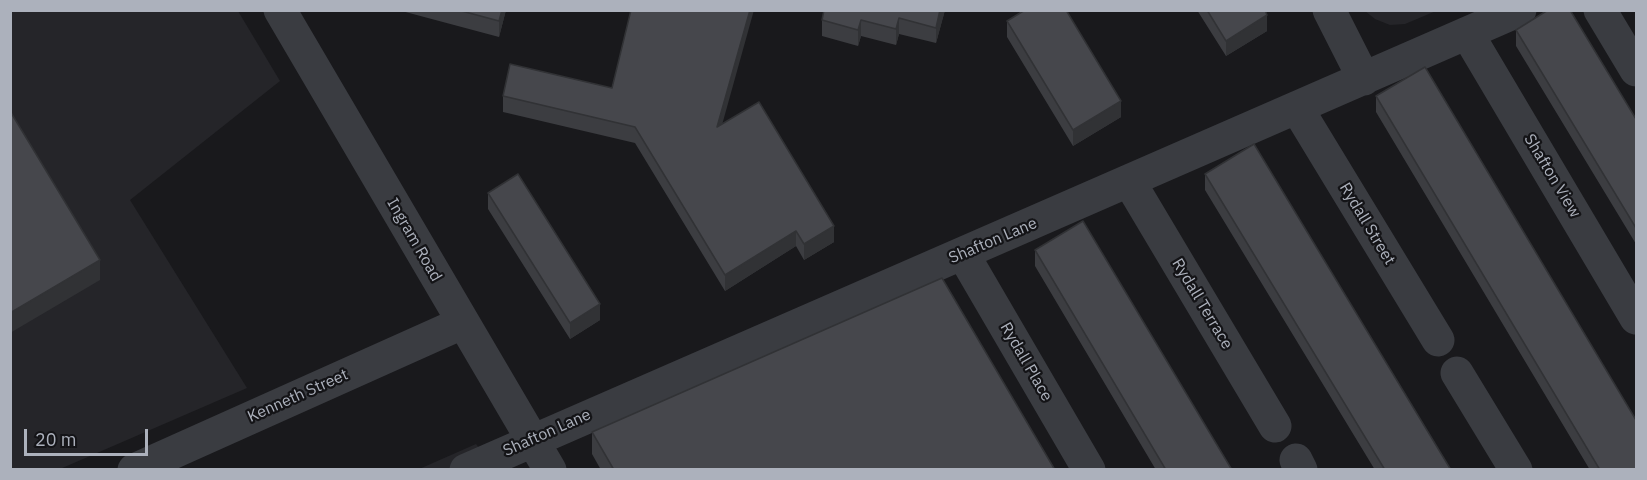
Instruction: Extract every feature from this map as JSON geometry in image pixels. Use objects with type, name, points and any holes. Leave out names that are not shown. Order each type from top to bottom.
[{"type":"street","name":"Ingram Road","points":[[280,10],[550,470]]},
{"type":"street","points":[[1329,10],[1364,79]]},
{"type":"street","name":"Shafton Lane","points":[[466,470],[532,439],[963,254],[1520,10]]},
{"type":"street","points":[[1600,10],[1636,70]]},
{"type":"street","name":"Shafton View","points":[[1467,33],[1636,318]]},
{"type":"street","name":"Rydall Street","points":[[1297,108],[1437,340]]},
{"type":"street","name":"Rydall Terrace","points":[[1129,181],[1275,426]]},
{"type":"street","name":"Rydall Place","points":[[963,254],[1089,470]]},
{"type":"street","name":"Kenneth Street","points":[[134,470],[462,323]]},
{"type":"street","points":[[1457,373],[1516,470]]},
{"type":"shaded area","points":[[10,11],[238,11],[280,81],[130,200],[247,388],[60,469],[11,469]]},
{"type":"shaded area","points":[[1365,11],[1436,11],[1405,24],[1390,25],[1375,19]]},
{"type":"shaded area","points":[[476,444],[496,469],[417,470]]},
{"type":"building","points":[[458,10],[502,10],[499,21]]},
{"type":"building","points":[[631,10],[750,10],[717,127],[759,102],[834,226],[804,244],[796,231],[725,275],[635,127],[503,96],[510,64],[612,88]]},
{"type":"building","points":[[824,10],[940,10],[936,28],[899,18],[896,29],[861,20],[858,30],[822,20]]},
{"type":"building","points":[[1025,10],[1066,10],[1121,101],[1073,130],[1007,21]]},
{"type":"building","points":[[1207,10],[1265,10],[1267,15],[1226,41]]},
{"type":"building","points":[[1548,10],[1570,10],[1636,119],[1636,228],[1516,30]]},
{"type":"building","points":[[1425,67],[1636,420],[1636,470],[1600,470],[1376,96]]},
{"type":"building","points":[[10,111],[100,260],[10,313]]},
{"type":"building","points":[[1254,144],[1451,470],[1385,470],[1205,174]]},
{"type":"building","points":[[518,174],[600,304],[570,323],[488,193]]},
{"type":"building","points":[[1083,221],[1232,470],[1166,470],[1035,250]]},
{"type":"building","points":[[942,278],[1055,470],[614,470],[592,432]]}]
